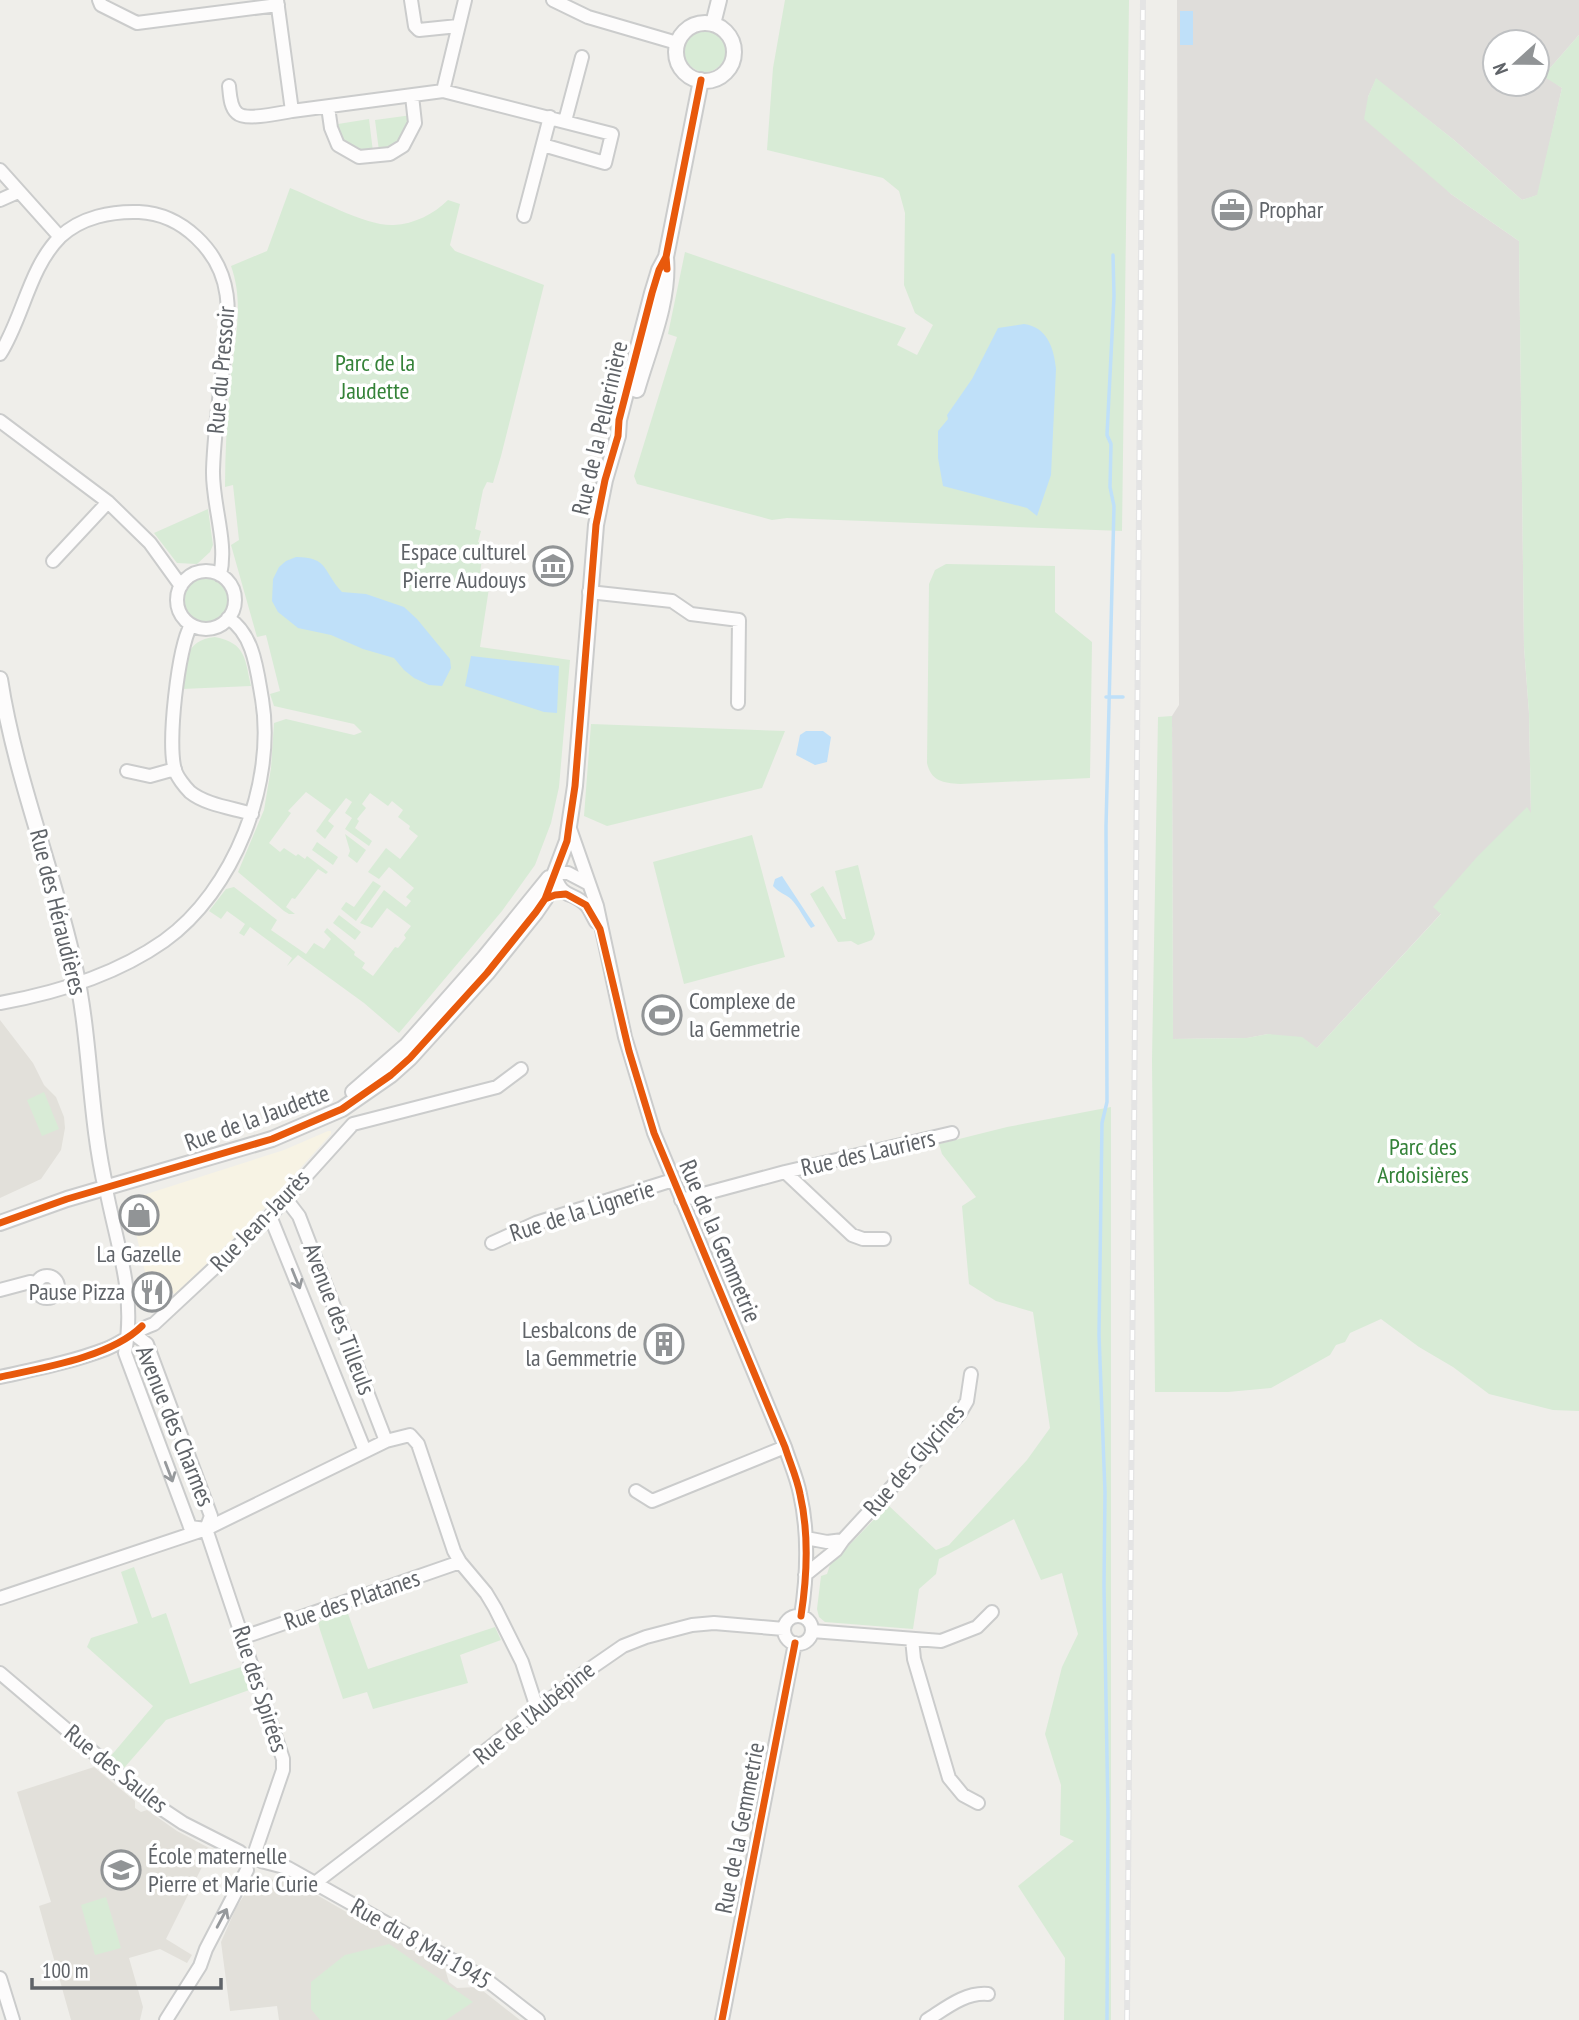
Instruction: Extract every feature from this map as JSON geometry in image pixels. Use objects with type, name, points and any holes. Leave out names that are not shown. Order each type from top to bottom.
[{"type":"street","points":[[99,0],[100,5],[136,23],[278,3],[292,111]]},
{"type":"street","points":[[411,0],[415,26],[419,30],[458,26]]},
{"type":"street","points":[[443,91],[466,0]]},
{"type":"street","points":[[554,0],[588,17],[677,43]]},
{"type":"street","points":[[713,24],[719,0]]},
{"type":"street","points":[[713,24],[723,29],[730,38],[733,58],[729,68],[721,76],[701,80],[690,76],[681,68],[677,58],[677,43],[684,32],[694,25],[713,24]]},
{"type":"street","points":[[565,121],[582,57]]},
{"type":"street","name":"Rue de la Pellerinière","points":[[554,873],[566,841],[575,786],[596,524],[605,480],[618,436],[627,421],[653,336],[668,273],[666,257],[701,80]]},
{"type":"street","points":[[229,86],[232,105],[236,113],[244,117],[443,91],[612,134],[606,163],[542,145]]},
{"type":"street","points":[[328,107],[331,128],[338,145],[359,157],[390,154],[404,146],[415,123],[412,96]]},
{"type":"street","points":[[524,216],[550,117]]},
{"type":"street","points":[[0,170],[60,237]]},
{"type":"street","points":[[0,200],[18,192]]},
{"type":"street","name":"Rue du Pressoir","points":[[0,354],[10,338],[39,267],[60,237],[91,219],[131,212],[166,218],[190,231],[218,265],[226,290],[229,319],[214,445],[213,474],[222,558],[220,575]]},
{"type":"street","points":[[0,421],[108,502],[150,543],[181,586]]},
{"type":"street","points":[[53,561],[108,502]]},
{"type":"street","points":[[198,572],[220,575],[230,585],[234,597],[228,618],[208,629],[191,625],[181,615],[178,607],[181,586],[198,572]]},
{"type":"street","points":[[589,592],[672,601],[691,614],[739,620],[738,703]]},
{"type":"street","points":[[0,1003],[77,982],[146,953],[167,939],[220,881],[236,853],[252,814],[262,767],[264,709],[251,648],[239,627],[228,618]]},
{"type":"street","points":[[191,625],[184,640],[177,681],[173,721],[174,769],[190,792],[202,799],[252,814]]},
{"type":"street","name":"Rue des Héraudières","points":[[0,679],[17,754],[69,940],[106,1189]]},
{"type":"street","points":[[127,771],[150,776],[174,769]]},
{"type":"street","name":"Rue de la Gemmetrie","points":[[569,826],[597,906],[629,1051],[654,1132],[785,1447],[800,1494],[806,1538],[801,1616]]},
{"type":"street","points":[[554,873],[568,873],[589,884]]},
{"type":"street","name":"Rue de la Gemmetrie","points":[[554,873],[558,887],[586,905],[600,929]]},
{"type":"street","name":"Rue de la Jaudette","points":[[0,1223],[67,1199],[237,1150],[342,1109],[410,1058],[487,973],[545,899],[554,873]]},
{"type":"street","name":"Rue de la Jaudette","points":[[316,1121],[407,1045],[554,873]]},
{"type":"street","points":[[545,899],[566,894]]},
{"type":"street","name":"Rue Jean-Jaurès","points":[[0,1377],[106,1349],[155,1324],[270,1216],[354,1124],[497,1087],[521,1069]]},
{"type":"street","name":"Rue des Lauriers","points":[[681,1200],[785,1172],[952,1133]]},
{"type":"street","name":"Rue des Lauriers","points":[[785,1172],[852,1234],[863,1239],[884,1239]]},
{"type":"street","name":"Rue de la Lignerie","points":[[492,1242],[536,1223],[673,1180]]},
{"type":"street","name":"Avenue des Charmes","points":[[106,1189],[128,1286],[135,1333],[147,1344],[211,1517],[206,1529],[190,1527],[188,1524],[125,1353],[135,1333]]},
{"type":"street","name":"Avenue des Tilleuls","points":[[286,1199],[299,1216],[386,1441]]},
{"type":"street","name":"Avenue des Tilleuls","points":[[270,1216],[365,1451]]},
{"type":"street","points":[[0,1290],[30,1282],[36,1283]]},
{"type":"street","points":[[128,1286],[135,1333]]},
{"type":"street","name":"Rue des Glycines","points":[[805,1574],[836,1550],[960,1413],[967,1401],[971,1374]]},
{"type":"street","points":[[0,1598],[206,1529],[386,1441],[410,1435],[418,1444],[460,1562],[495,1608],[522,1662],[538,1711]]},
{"type":"street","points":[[636,1491],[652,1500],[785,1447]]},
{"type":"street","name":"Rue des Spirées","points":[[206,1529],[283,1759],[283,1770],[258,1855]]},
{"type":"street","points":[[806,1538],[827,1542],[843,1540]]},
{"type":"street","name":"Rue des Platanes","points":[[244,1637],[460,1562]]},
{"type":"street","points":[[812,1631],[941,1642],[977,1627],[992,1612]]},
{"type":"street","points":[[801,1616],[810,1623],[812,1631],[805,1642],[795,1643],[786,1636],[784,1629],[791,1618],[801,1616]]},
{"type":"street","name":"Rue de l’Aubépine","points":[[315,1883],[607,1655],[646,1637],[692,1625],[714,1623],[784,1629]]},
{"type":"street","points":[[912,1639],[914,1658],[949,1778],[963,1795],[978,1803]]},
{"type":"street","name":"Rue de la Gemmetrie","points":[[722,2020],[795,1643]]},
{"type":"street","name":"Rue des Saules","points":[[0,1673],[153,1803],[183,1823],[240,1852]]},
{"type":"street","points":[[246,1848],[258,1855],[256,1869],[247,1870],[239,1863],[240,1852],[246,1848]]},
{"type":"street","name":"Rue du 8 Mai 1945","points":[[258,1855],[288,1868],[484,1978],[538,2020]]},
{"type":"street","points":[[166,2020],[196,1973],[247,1870]]},
{"type":"street","points":[[0,1978],[13,2020]]},
{"type":"street","points":[[927,2020],[972,1994],[988,1994]]},
{"type":"shaded area","points":[[1177,0],[1579,0],[1579,35],[1551,67],[1551,28],[1481,28],[1481,98],[1551,98],[1551,80],[1562,88],[1538,195],[1522,200],[1454,140],[1376,79],[1368,97],[1451,194],[1519,241],[1524,647],[1529,713],[1531,816],[1317,1048],[1268,1034],[1247,1038],[1173,1039],[1172,716],[1179,705]]},
{"type":"shaded area","points":[[0,1020],[33,1063],[44,1085],[56,1097],[64,1117],[65,1128],[61,1150],[41,1179],[0,1198]]},
{"type":"shaded area","points":[[331,1131],[331,1134],[259,1214],[175,1294],[167,1288],[152,1302],[135,1229],[139,1227],[131,1199],[284,1150]]},
{"type":"shaded area","name":"École maternelle Pierre et Marie Curie","points":[[94,1767],[135,1801],[135,1808],[141,1812],[147,1810],[177,1831],[211,1849],[166,1939],[192,1955],[187,1963],[160,1949],[129,1958],[143,2007],[140,2020],[71,2020],[39,1906],[51,1902],[17,1792]]},
{"type":"shaded area","points":[[284,1876],[445,1969],[449,1982],[457,1988],[478,1987],[520,2020],[279,2020],[277,2006],[230,2011],[221,1942],[236,1908],[250,1886]]},
{"type":"green space","points":[[785,0],[1129,0],[1122,531],[787,518],[772,520],[637,484],[634,476],[677,337],[668,334],[685,252],[906,328],[897,345],[917,355],[933,325],[915,313],[904,285],[905,213],[899,191],[883,178],[767,150],[773,68]]},
{"type":"green space","points":[[705,30],[720,36],[726,51],[720,66],[705,72],[690,66],[684,51],[690,36]]},
{"type":"green space","name":"Parc des Ardoisières","points":[[1579,35],[1579,1411],[1553,1410],[1489,1394],[1381,1319],[1350,1333],[1345,1342],[1336,1345],[1330,1355],[1271,1388],[1228,1392],[1155,1392],[1152,1060],[1158,717],[1172,716],[1173,1039],[1247,1038],[1268,1034],[1302,1037],[1317,1048],[1441,914],[1433,907],[1477,857],[1527,807],[1531,813],[1529,713],[1524,647],[1519,241],[1451,194],[1364,119],[1368,97],[1376,78],[1454,140],[1522,200],[1537,195],[1562,88],[1551,81],[1551,67]]},
{"type":"green space","points":[[412,115],[402,143],[379,151],[375,120]]},
{"type":"green space","points":[[369,119],[373,152],[364,153],[343,144],[338,124]]},
{"type":"green space","name":"Parc de la Jaudette","points":[[290,188],[356,217],[383,224],[394,225],[416,220],[430,214],[448,200],[460,204],[450,245],[455,251],[544,285],[501,456],[493,483],[487,482],[483,490],[475,529],[481,531],[478,542],[484,544],[480,573],[491,575],[480,647],[570,660],[559,787],[551,823],[535,865],[502,911],[399,1033],[364,1003],[298,955],[287,966],[292,958],[250,927],[244,936],[239,933],[245,924],[227,911],[221,919],[209,911],[226,889],[234,887],[277,920],[271,930],[306,954],[314,943],[324,949],[331,939],[324,932],[327,928],[355,952],[354,955],[365,963],[362,968],[373,976],[395,947],[398,948],[406,938],[404,935],[411,926],[387,908],[372,928],[360,923],[384,890],[406,907],[411,901],[406,897],[414,888],[389,867],[379,879],[368,872],[386,848],[400,859],[418,836],[398,817],[403,810],[392,801],[388,806],[370,793],[362,804],[366,808],[357,819],[359,821],[355,828],[372,841],[369,846],[345,829],[352,818],[345,813],[352,802],[346,798],[328,821],[334,826],[325,839],[316,831],[331,810],[306,792],[288,811],[291,813],[269,843],[280,852],[284,848],[296,856],[298,854],[305,859],[307,856],[328,872],[326,874],[318,869],[295,899],[292,898],[286,907],[295,914],[284,911],[238,872],[264,810],[271,768],[274,723],[286,719],[354,735],[362,732],[354,724],[274,706],[270,694],[280,691],[266,635],[257,637],[231,545],[239,540],[233,485],[225,487],[228,410],[238,310],[231,266],[267,251]]},
{"type":"green space","points":[[208,509],[213,545],[210,552],[197,564],[177,563],[154,533]]},
{"type":"green space","points":[[946,564],[1055,566],[1055,612],[1092,642],[1090,778],[960,784],[943,782],[931,774],[927,763],[929,584],[935,570]]},
{"type":"green space","points":[[205,577],[221,584],[228,600],[221,616],[205,623],[189,616],[182,600],[189,584]]},
{"type":"green space","points":[[215,637],[233,643],[238,648],[245,660],[251,686],[182,689],[188,654],[197,643]]},
{"type":"green space","points":[[591,724],[785,731],[762,788],[607,826],[584,816]]},
{"type":"green space","points":[[345,834],[366,850],[357,863],[348,856],[350,851]]},
{"type":"green space","points":[[752,835],[785,957],[684,984],[653,862]]},
{"type":"green space","points":[[317,842],[338,857],[333,865],[312,850]]},
{"type":"green space","points":[[858,865],[875,934],[872,940],[858,945],[851,941],[838,942],[810,894],[823,886],[843,919],[846,919],[835,871]]},
{"type":"green space","points":[[373,881],[381,886],[356,921],[341,909],[346,902],[354,907]]},
{"type":"green space","points":[[339,915],[361,932],[355,940],[333,923]]},
{"type":"green space","points":[[44,1092],[59,1129],[42,1136],[27,1100]]},
{"type":"green space","points":[[1111,1107],[1111,2020],[1064,2020],[1065,1958],[1018,1886],[1074,1841],[1060,1835],[1061,1785],[1045,1734],[1062,1667],[1078,1634],[1062,1573],[1041,1580],[1014,1519],[939,1559],[936,1574],[919,1589],[913,1629],[825,1622],[819,1617],[817,1609],[821,1576],[827,1574],[830,1565],[888,1505],[936,1550],[949,1545],[1027,1460],[1050,1428],[1033,1312],[996,1301],[969,1284],[962,1206],[976,1197],[942,1154],[939,1144],[1007,1127]]},
{"type":"green space","points":[[134,1567],[152,1618],[166,1613],[190,1684],[244,1666],[252,1689],[166,1720],[124,1768],[110,1757],[153,1706],[87,1647],[91,1638],[138,1623],[121,1572]]},
{"type":"green space","points":[[347,1611],[368,1669],[495,1627],[501,1640],[460,1655],[468,1683],[373,1709],[367,1692],[343,1699],[320,1630],[318,1622]]},
{"type":"green space","points":[[106,1897],[121,1948],[95,1955],[81,1905]]},
{"type":"green space","points":[[389,1944],[473,2002],[446,2020],[320,2020],[311,2009],[311,1982],[345,1955]]},
{"type":"water","points":[[1180,11],[1193,11],[1193,45],[1180,45]]},
{"type":"water","points":[[1024,324],[1044,334],[1056,369],[1051,475],[1037,516],[1027,508],[943,486],[938,458],[938,431],[972,379],[998,328]]},
{"type":"water","points":[[296,557],[320,563],[342,592],[366,594],[404,607],[450,659],[451,668],[442,686],[429,685],[414,678],[394,658],[363,649],[331,635],[298,628],[278,612],[272,601],[273,579],[279,567]]},
{"type":"water","points":[[471,656],[559,666],[557,713],[544,712],[465,686]]},
{"type":"water","points":[[806,731],[823,731],[831,737],[827,762],[815,765],[796,755],[800,735]]},
{"type":"water","points":[[782,876],[815,926],[811,928],[791,899],[773,886],[775,879]]},
{"type":"waterway","points":[[1107,2020],[1105,1492],[1099,1335],[1102,1123],[1107,1102],[1106,827],[1114,506],[1110,487],[1111,444],[1107,435],[1114,296],[1113,255]]},
{"type":"waterway","points":[[1106,697],[1123,697]]},
{"type":"railway","points":[[1127,2020],[1143,0]]},
{"type":"cycle path","points":[[667,269],[666,257],[701,80]]},
{"type":"cycle path","points":[[0,1223],[67,1199],[272,1139],[342,1109],[391,1075],[410,1058],[487,973],[545,899],[567,841],[575,786],[596,525],[618,436],[619,420],[652,293],[666,257]]},
{"type":"cycle path","points":[[545,899],[566,894],[586,905],[600,929],[629,1051],[654,1133],[785,1447],[799,1488],[805,1524],[806,1571],[801,1616]]},
{"type":"cycle path","points":[[0,1377],[95,1353],[129,1337],[142,1326]]},
{"type":"cycle path","points":[[722,2020],[795,1643]]},
{"type":"place","name":"Prophar","points":[[1232,210]]},
{"type":"place","name":"Espace culturel Pierre Audouys","points":[[553,566]]},
{"type":"place","name":"Complexe de la Gemmetrie","points":[[662,1015]]},
{"type":"place","name":"La Gazelle","points":[[139,1215]]},
{"type":"place","name":"Pause Pizza","points":[[152,1292]]},
{"type":"place","name":"Lesbalcons de la Gemmetrie","points":[[664,1344]]},
{"type":"place","name":"École maternelle Pierre et Marie Curie","points":[[121,1870]]}]
